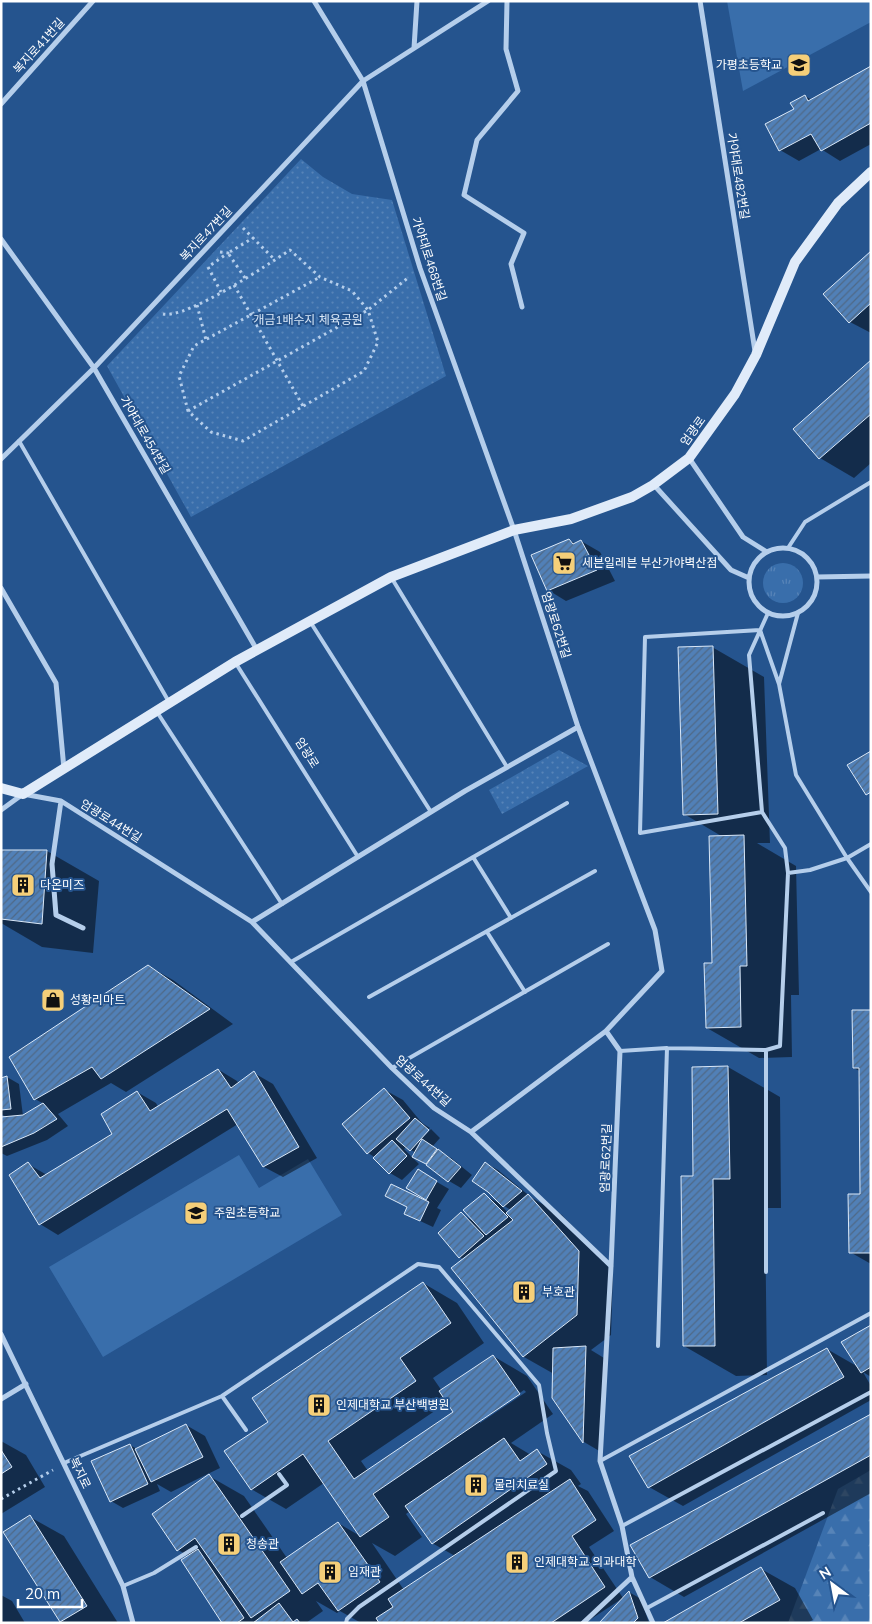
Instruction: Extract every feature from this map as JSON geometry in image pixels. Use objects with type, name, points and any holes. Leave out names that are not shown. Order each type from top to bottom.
[{"type":"main road","name":"엄광로","points":[[23,794],[235,662],[391,577],[514,530],[571,519],[632,497],[653,485],[689,458],[735,394],[756,355],[795,262],[838,203],[871,172]]},
{"type":"main road","points":[[1,788],[23,794]]},
{"type":"street","name":"가야대로468번길","points":[[314,1],[362,81],[420,268],[514,530]]},
{"type":"street","points":[[414,48],[417,1]]},
{"type":"street","name":"복지로47번길","points":[[1,459],[94,368],[362,81],[488,1]]},
{"type":"street","points":[[507,1],[506,49],[518,91],[477,140],[464,195],[524,233],[511,264],[522,307]]},
{"type":"street","name":"가야대로482번길","points":[[700,1],[756,355]]},
{"type":"street","name":"복지로41번길","points":[[1,104],[92,2]]},
{"type":"street","name":"가야대로454번길","points":[[1,239],[94,368],[257,650]]},
{"type":"street","points":[[689,458],[743,537],[767,552]]},
{"type":"street","points":[[653,485],[731,570],[749,578]]},
{"type":"street","name":"엄광로62번길","points":[[514,530],[578,727],[655,930],[662,971],[606,1031]]},
{"type":"street","points":[[788,548],[808,558],[814,566],[817,588],[814,598],[807,607],[798,613],[783,616],[768,613],[760,607],[753,599],[749,578],[755,563],[767,552],[788,548]]},
{"type":"street","points":[[817,577],[871,576]]},
{"type":"street","points":[[1,588],[56,682],[64,769]]},
{"type":"street","points":[[252,922],[431,812],[578,727]]},
{"type":"street","points":[[1,810],[23,794]]},
{"type":"street","name":"엄광로44번길","points":[[23,794],[61,800],[252,922],[392,1068],[434,1108],[471,1132],[611,1266]]},
{"type":"street","name":"엄광로44번길","points":[[61,800],[52,864],[56,915],[83,928]]},
{"type":"street","points":[[471,1132],[606,1031],[620,1051]]},
{"type":"street","name":"엄광로62번길","points":[[620,1051],[600,1461],[622,1526],[632,1578],[653,1623]]},
{"type":"street","name":"복지로","points":[[1,1334],[123,1586],[134,1623]]},
{"type":"street","points":[[1,1399],[26,1384]]},
{"type":"street","points":[[583,1623],[632,1578]]},
{"type":"lane","points":[[19,441],[170,703]]},
{"type":"lane","points":[[788,548],[805,522],[871,482]]},
{"type":"lane","points":[[391,577],[507,767]]},
{"type":"lane","points":[[620,1051],[667,1048],[766,1050],[780,1046],[788,872],[785,848],[762,812],[749,656],[768,613]]},
{"type":"lane","points":[[779,684],[798,613]]},
{"type":"lane","points":[[310,621],[431,812]]},
{"type":"lane","points":[[760,630],[779,684],[796,775],[871,892]]},
{"type":"lane","points":[[760,630],[645,636],[640,833],[762,812]]},
{"type":"lane","name":"엄광로","points":[[235,662],[358,857]]},
{"type":"lane","points":[[157,712],[282,904]]},
{"type":"lane","points":[[291,962],[567,803]]},
{"type":"lane","points":[[788,872],[810,870],[848,858],[871,844]]},
{"type":"lane","points":[[473,857],[511,918]]},
{"type":"lane","points":[[369,997],[595,872]]},
{"type":"lane","points":[[487,932],[525,992]]},
{"type":"lane","points":[[392,1068],[608,944]]},
{"type":"lane","points":[[658,1346],[667,1048]]},
{"type":"lane","points":[[766,1050],[766,1272]]},
{"type":"lane","points":[[64,1463],[222,1396],[418,1264],[439,1267],[539,1385],[556,1471],[359,1608],[347,1619],[346,1623]]},
{"type":"lane","points":[[600,1461],[871,1313]]},
{"type":"lane","points":[[622,1526],[871,1392]]},
{"type":"lane","points":[[222,1396],[246,1430]]},
{"type":"lane","points":[[242,1516],[287,1486],[279,1474]]},
{"type":"lane","points":[[646,1608],[823,1513]]},
{"type":"lane","points":[[123,1586],[154,1573],[196,1547]]},
{"type":"path","points":[[221,292],[208,267],[253,238],[275,260]]},
{"type":"path","points":[[204,250],[228,253],[245,278]]},
{"type":"path","points":[[147,311],[168,315],[197,306],[290,250],[320,277],[352,291],[368,310],[378,342],[364,371],[243,441],[211,432],[188,411],[179,376],[194,346],[320,277]]},
{"type":"path","points":[[188,411],[368,310],[420,268]]},
{"type":"path","points":[[234,285],[303,406]]},
{"type":"path","points":[[197,306],[206,340]]},
{"type":"path","points":[[1,1500],[64,1463]]},
{"type":"green space","points":[[727,1],[871,1],[871,22],[743,91]]},
{"type":"green space","name":"개금1배수지 체육공원","points":[[301,159],[323,177],[352,194],[392,200],[446,376],[191,517],[107,366]]},
{"type":"green space","points":[[783,563],[794,566],[800,572],[803,583],[800,594],[794,600],[783,603],[772,600],[766,594],[763,583],[766,572],[772,566]]},
{"type":"green space","points":[[559,750],[588,766],[502,814],[489,790]]},
{"type":"green space","points":[[239,1155],[259,1188],[308,1159],[342,1215],[103,1357],[49,1267]]},
{"type":"green space","points":[[871,1470],[871,1623],[788,1623],[838,1489]]},
{"type":"building","points":[[871,66],[871,123],[821,151],[811,134],[779,151],[765,124],[794,109],[790,103],[805,95],[808,101]]},
{"type":"building","points":[[871,251],[871,303],[849,323],[823,294]]},
{"type":"building","points":[[871,360],[871,414],[819,459],[793,429]]},
{"type":"building","name":"세븐일레븐 부산가야벽산점","points":[[569,539],[573,544],[581,540],[597,570],[547,591],[531,555]]},
{"type":"building","points":[[713,646],[718,814],[683,815],[678,647]]},
{"type":"building","points":[[871,751],[871,792],[866,795],[847,765]]},
{"type":"building","points":[[744,835],[747,966],[740,966],[741,1027],[706,1028],[704,963],[712,963],[709,836]]},
{"type":"building","name":"다온미즈","points":[[1,850],[47,850],[42,924],[1,919]]},
{"type":"building","points":[[148,965],[210,1009],[101,1079],[92,1067],[34,1100],[9,1057]]},
{"type":"building","points":[[852,1010],[871,1010],[871,1253],[849,1253],[848,1194],[860,1194],[859,1068],[853,1068]]},
{"type":"building","points":[[728,1066],[730,1179],[713,1179],[715,1346],[683,1346],[681,1176],[693,1176],[692,1067]]},
{"type":"building","points":[[218,1069],[231,1088],[254,1071],[299,1147],[263,1167],[227,1109],[39,1225],[9,1175],[28,1162],[40,1178],[112,1134],[101,1114],[137,1091],[150,1111]]},
{"type":"building","points":[[7,1076],[11,1109],[1,1110],[1,1078]]},
{"type":"building","points":[[384,1088],[410,1118],[367,1154],[342,1124]]},
{"type":"building","points":[[43,1103],[57,1119],[34,1133],[1,1147],[1,1117],[23,1115]]},
{"type":"building","points":[[415,1118],[429,1130],[410,1151],[396,1139]]},
{"type":"building","points":[[422,1139],[437,1149],[426,1164],[412,1157]]},
{"type":"building","points":[[392,1140],[407,1156],[389,1174],[373,1158]]},
{"type":"building","points":[[438,1149],[461,1167],[448,1182],[426,1165]]},
{"type":"building","points":[[485,1162],[522,1191],[503,1207],[488,1192],[472,1181]]},
{"type":"building","points":[[418,1169],[437,1181],[426,1200],[406,1188]]},
{"type":"building","points":[[391,1184],[429,1202],[420,1221],[404,1214],[407,1207],[385,1196]]},
{"type":"building","points":[[484,1193],[508,1217],[486,1235],[463,1210]]},
{"type":"building","name":"부호관","points":[[528,1194],[579,1251],[577,1315],[523,1357],[451,1268],[513,1220],[506,1213]]},
{"type":"building","points":[[461,1212],[484,1236],[459,1258],[438,1233]]},
{"type":"building","name":"인제대학교 부산백병원","points":[[423,1282],[451,1323],[400,1358],[416,1381],[328,1441],[354,1479],[453,1412],[439,1391],[493,1355],[520,1394],[373,1494],[389,1517],[360,1537],[303,1454],[251,1490],[224,1451],[268,1422],[252,1398]]},
{"type":"building","points":[[871,1325],[871,1367],[861,1373],[841,1342]]},
{"type":"building","points":[[586,1346],[583,1443],[552,1398],[553,1348]]},
{"type":"building","points":[[827,1348],[844,1377],[648,1488],[629,1456]]},
{"type":"building","points":[[871,1414],[871,1455],[649,1578],[630,1545]]},
{"type":"building","points":[[186,1424],[203,1457],[151,1482],[135,1449]]},
{"type":"building","name":"물리치료실","points":[[504,1438],[520,1461],[537,1449],[547,1464],[432,1544],[405,1506]]},
{"type":"building","points":[[130,1444],[148,1484],[110,1502],[91,1461]]},
{"type":"building","points":[[1,1450],[12,1467],[1,1474]]},
{"type":"building","name":"청송관","points":[[209,1474],[290,1591],[251,1618],[195,1538],[177,1551],[152,1514]]},
{"type":"building","name":"인제대학교 의과대학","points":[[570,1479],[596,1520],[572,1536],[605,1587],[551,1623],[379,1623],[376,1618],[393,1607],[388,1599]]},
{"type":"building","points":[[30,1515],[87,1606],[60,1622],[3,1532]]},
{"type":"building","name":"임재관","points":[[338,1522],[380,1582],[338,1611],[318,1583],[302,1594],[280,1562]]},
{"type":"building","points":[[198,1549],[244,1618],[237,1623],[222,1623],[181,1560]]},
{"type":"building","points":[[761,1567],[780,1600],[739,1623],[663,1623]]},
{"type":"building","points":[[629,1591],[638,1618],[633,1623],[599,1623]]},
{"type":"building","points":[[279,1603],[293,1622],[297,1619],[300,1623],[253,1623]]},
{"type":"place","name":"가평초등학교","points":[[799,65]]},
{"type":"place","name":"세븐일레븐 부산가야벽산점","points":[[564,563]]},
{"type":"place","name":"다온미즈","points":[[23,885]]},
{"type":"place","name":"성황리마트","points":[[53,1000]]},
{"type":"place","name":"주원초등학교","points":[[196,1213]]},
{"type":"place","name":"부호관","points":[[524,1292]]},
{"type":"place","name":"인제대학교 부산백병원","points":[[319,1405]]},
{"type":"place","name":"물리치료실","points":[[476,1485]]},
{"type":"place","name":"청송관","points":[[229,1544]]},
{"type":"place","name":"인제대학교 의과대학","points":[[517,1562]]},
{"type":"place","name":"임재관","points":[[330,1572]]}]
